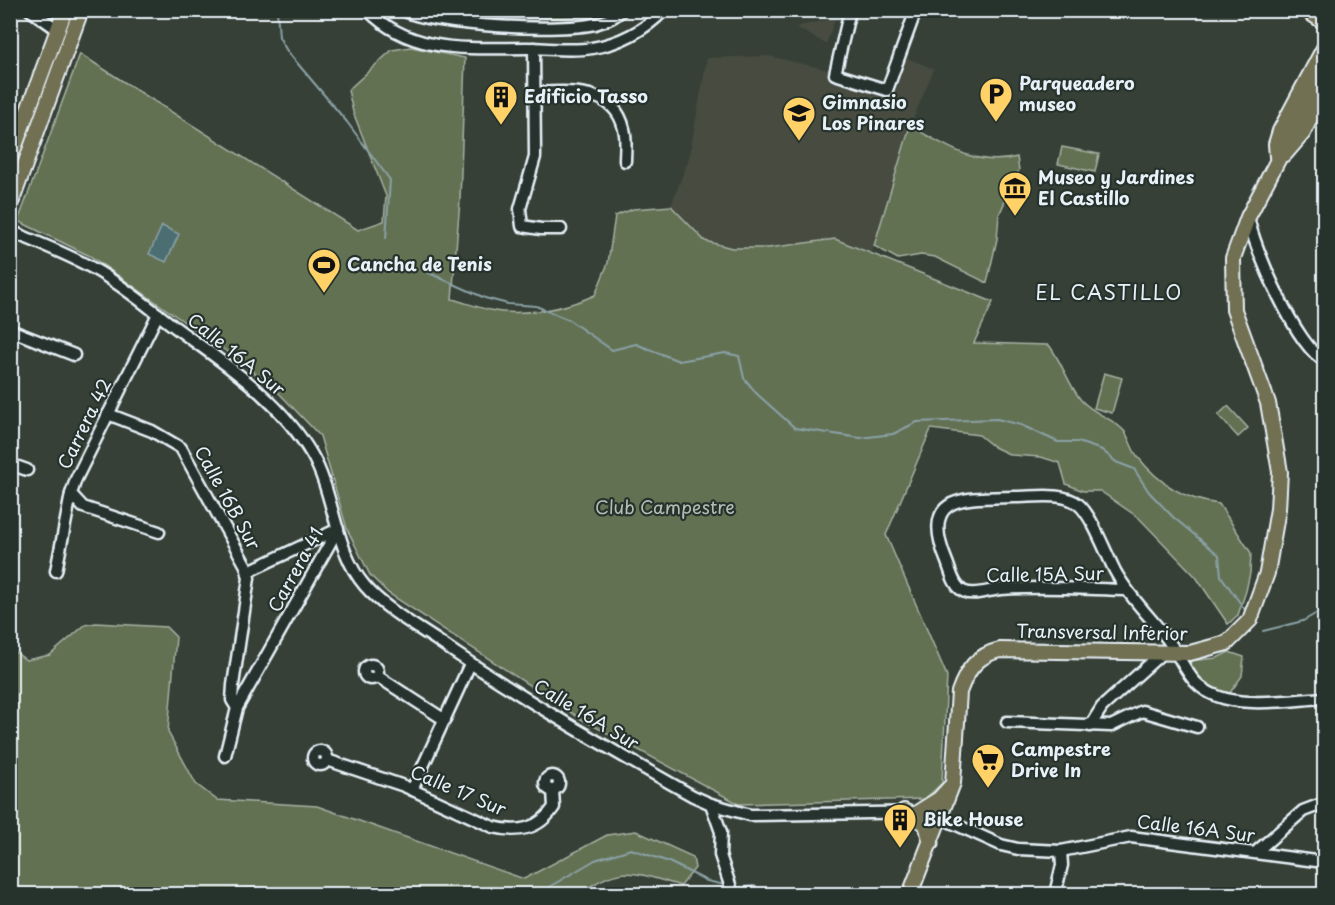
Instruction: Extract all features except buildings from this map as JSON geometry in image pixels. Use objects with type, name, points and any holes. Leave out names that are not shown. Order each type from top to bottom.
[{"type":"main road","points":[[11,154],[65,10]]},
{"type":"main road","points":[[10,206],[81,10]]},
{"type":"main road","points":[[1306,10],[1323,23]]},
{"type":"main road","points":[[1278,158],[1276,144],[1280,130],[1324,48]]},
{"type":"main road","name":"Transversal Inferior","points":[[910,894],[953,783],[959,692],[970,668],[983,656],[1000,650],[1026,649],[1162,653],[1184,657],[1227,643],[1250,620],[1267,573],[1278,509],[1280,472],[1268,403],[1234,310],[1232,276],[1235,248],[1278,158],[1322,76]]},
{"type":"main road","points":[[1278,158],[1298,141],[1324,90]]},
{"type":"main road","points":[[10,171],[18,151],[18,139]]},
{"type":"main road","points":[[920,811],[939,799],[953,783]]},
{"type":"main road","points":[[904,811],[926,824],[931,843]]},
{"type":"street","points":[[30,10],[57,29]]},
{"type":"street","points":[[368,10],[383,24],[406,37],[432,45],[534,48],[592,48],[633,34],[664,10]]},
{"type":"street","points":[[403,10],[431,21],[454,24],[576,27],[598,23],[622,10]]},
{"type":"street","points":[[850,10],[835,74],[887,90],[916,10]]},
{"type":"street","points":[[534,48],[535,157],[520,209],[522,226],[541,230],[561,229]]},
{"type":"street","points":[[534,93],[590,94],[609,104],[622,121],[625,131],[625,161]]},
{"type":"street","points":[[1248,218],[1257,250],[1298,332],[1309,348],[1324,360]]},
{"type":"street","name":"Calle 16A Sur","points":[[10,231],[93,268],[251,384],[296,431],[313,456],[327,487],[338,529],[351,561],[364,585],[386,605],[470,664],[579,732],[711,804],[750,815],[771,816],[920,811],[942,816],[1001,845],[1018,849],[1061,851],[1131,837],[1324,862]]},
{"type":"street","points":[[1235,248],[1247,247],[1257,250]]},
{"type":"street","name":"Carrera 42","points":[[158,315],[76,479],[71,494],[83,507],[159,532]]},
{"type":"street","points":[[10,330],[74,355]]},
{"type":"street","name":"Calle 16B Sur","points":[[108,414],[162,436],[181,448],[249,571]]},
{"type":"street","points":[[10,464],[27,470]]},
{"type":"street","points":[[56,571],[71,494]]},
{"type":"street","name":"Calle 15A Sur","points":[[1053,497],[1073,501],[1085,512],[1127,590],[1056,588],[1002,589],[974,594],[963,592],[957,586],[938,540],[938,521],[943,511],[958,500],[969,498],[1053,497]]},
{"type":"street","name":"Carrera 41","points":[[237,708],[232,700],[233,685],[249,571],[338,529]]},
{"type":"street","name":"Carrera 41","points":[[225,756],[237,708],[338,529]]},
{"type":"street","points":[[1127,590],[1184,657],[1199,685],[1209,694],[1223,700],[1239,702],[1324,698]]},
{"type":"street","points":[[1144,668],[1145,653]]},
{"type":"street","points":[[1090,726],[1102,707],[1162,653]]},
{"type":"street","points":[[412,790],[470,664]]},
{"type":"street","points":[[377,675],[445,720]]},
{"type":"street","points":[[1006,722],[1090,726],[1116,724],[1128,715],[1142,711],[1197,727]]},
{"type":"street","name":"Calle 17 Sur","points":[[327,760],[412,790],[493,827],[515,830],[533,827],[549,814],[554,807],[553,790]]},
{"type":"street","points":[[1257,852],[1303,811],[1324,803]]},
{"type":"street","points":[[711,804],[722,832],[720,855],[731,891]]},
{"type":"street","points":[[1267,842],[1269,854]]},
{"type":"street","points":[[1055,894],[1062,865],[1061,851]]},
{"type":"shaded area","points":[[808,11],[838,11],[826,44],[796,27],[835,18]]},
{"type":"shaded area","name":"Gimnasio Los Pinares","points":[[768,56],[829,70],[829,76],[894,97],[907,58],[934,69],[910,126],[872,253],[835,239],[768,248],[732,248],[705,241],[671,206],[689,158],[707,58]]},
{"type":"green space","points":[[428,11],[605,11],[569,17],[518,18],[466,16]]},
{"type":"green space","name":"Club Campestre","points":[[411,47],[465,58],[460,200],[452,299],[490,310],[526,312],[550,309],[595,295],[608,263],[615,216],[633,209],[671,206],[705,241],[732,248],[768,248],[835,239],[993,302],[974,343],[1049,345],[1081,400],[1125,432],[1136,454],[1146,467],[1174,489],[1195,499],[1219,504],[1251,553],[1250,573],[1238,615],[1228,624],[1196,577],[1139,518],[1100,491],[1083,491],[1066,484],[1060,463],[1041,457],[1011,455],[994,447],[979,435],[931,429],[886,535],[947,676],[942,783],[925,799],[739,804],[581,719],[388,593],[370,575],[347,529],[320,436],[276,390],[233,356],[90,256],[18,221],[80,54],[358,230],[384,221],[386,196],[353,112],[348,90],[392,50]]},
{"type":"green space","points":[[910,126],[948,147],[974,157],[1002,160],[1017,157],[1019,170],[999,215],[997,239],[987,283],[935,257],[921,255],[898,259],[874,246]]},
{"type":"green space","points":[[1062,147],[1099,154],[1095,172],[1058,164]]},
{"type":"green space","points":[[1104,373],[1122,378],[1112,413],[1094,408]]},
{"type":"green space","points":[[1228,406],[1248,428],[1238,437],[1218,415]]},
{"type":"green space","points":[[96,623],[166,627],[176,637],[168,732],[196,784],[217,800],[317,806],[524,879],[607,835],[636,831],[693,857],[695,868],[681,886],[628,873],[606,878],[579,894],[21,894],[11,892],[11,649],[26,660],[50,655],[85,625]]},
{"type":"green space","points":[[1229,652],[1244,657],[1242,676],[1227,697],[1204,683],[1188,661],[1217,658]]},
{"type":"water","points":[[162,226],[179,234],[166,262],[149,254]]},
{"type":"waterway","points":[[277,10],[279,37],[287,51],[347,122],[390,180],[386,238]]},
{"type":"waterway","points":[[427,272],[485,298],[508,304],[536,306],[569,320],[612,350],[636,344],[679,361],[725,353],[739,356],[744,378],[757,394],[795,428],[860,438],[893,434],[917,422],[997,419],[1021,425],[1058,442],[1078,442],[1102,450],[1116,462],[1134,469],[1149,492],[1173,517],[1219,555],[1221,576],[1245,610]]},
{"type":"waterway","points":[[1263,631],[1303,621],[1324,609]]},
{"type":"waterway","points":[[537,894],[595,860],[631,849],[669,862],[707,881],[725,885]]},
{"type":"waterway","points":[[736,888],[754,886],[773,894]]},
{"type":"waterway","points":[[202,894],[259,887],[310,894]]},
{"type":"waterway","points":[[10,891],[42,894]]},
{"type":"place","name":"Parqueadero museo","points":[[996,123]]},
{"type":"place","name":"Edificio Tasso","points":[[501,126]]},
{"type":"place","name":"Gimnasio Los Pinares","points":[[799,142]]},
{"type":"place","name":"Museo y Jardines El Castillo","points":[[1015,217]]},
{"type":"place","name":"Cancha de Tenis","points":[[324,294]]},
{"type":"place","name":"Campestre Drive In","points":[[988,789]]},
{"type":"place","name":"Bike House","points":[[900,849]]},
{"type":"district","name":"EL CASTILLO","points":[[1109,293]]}]
